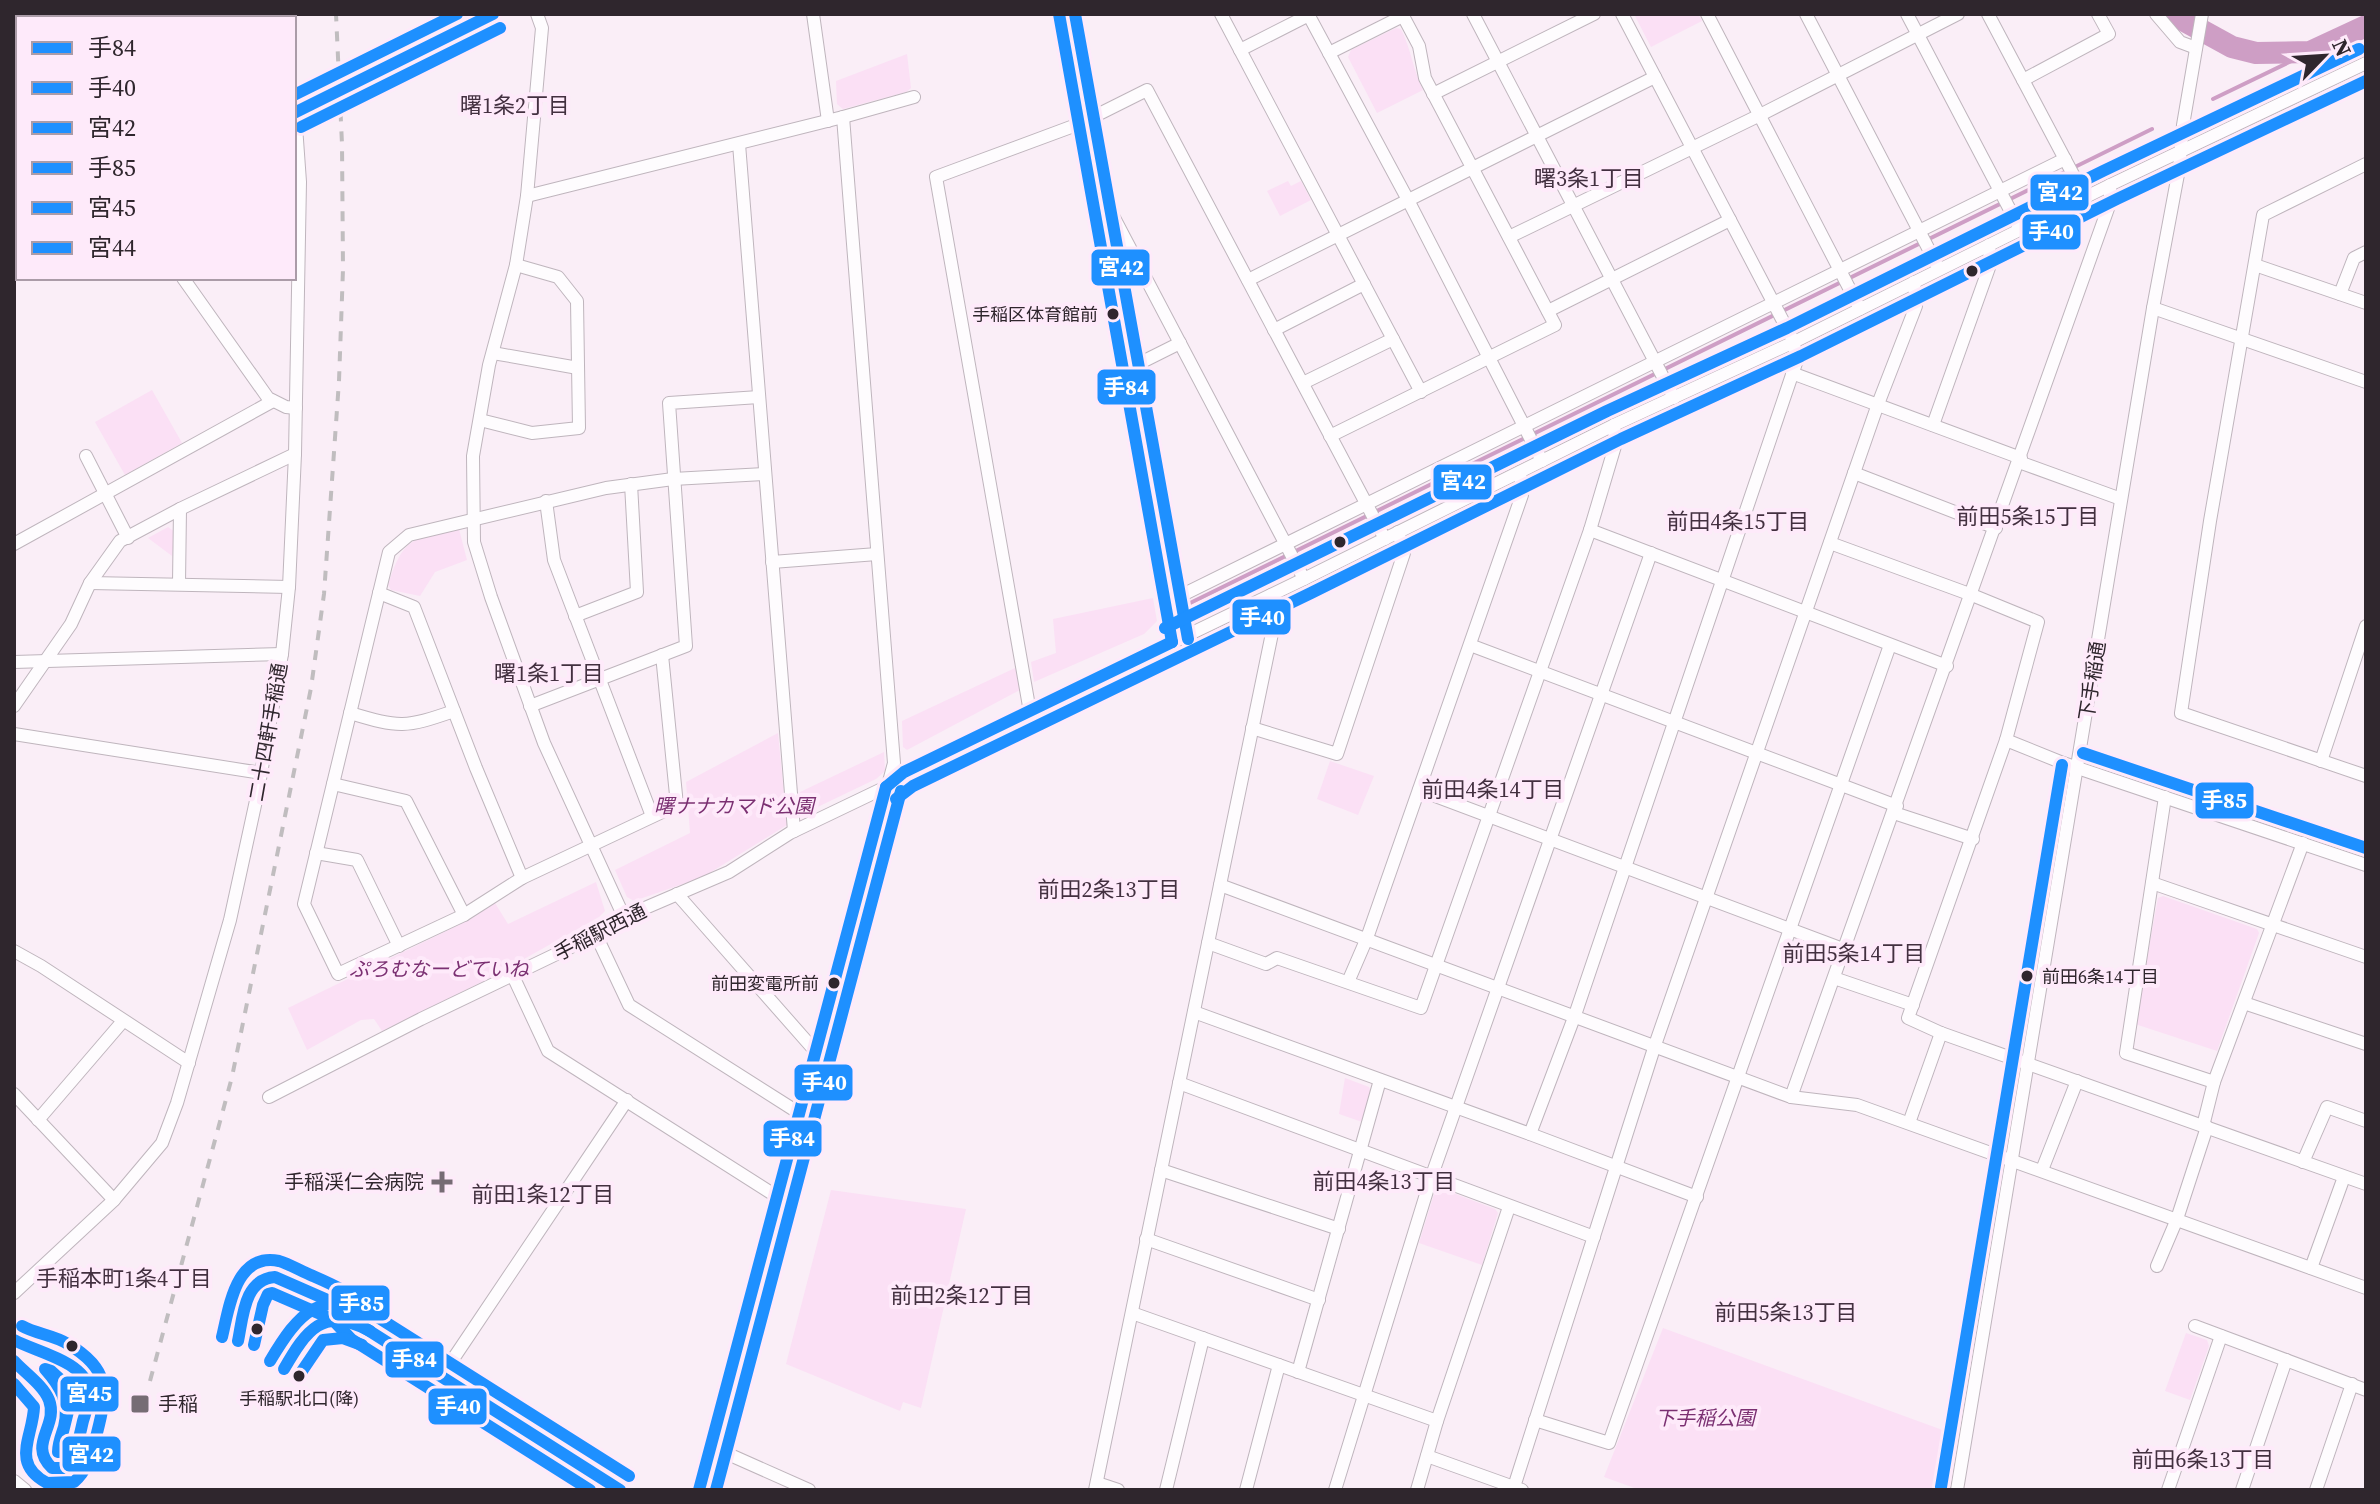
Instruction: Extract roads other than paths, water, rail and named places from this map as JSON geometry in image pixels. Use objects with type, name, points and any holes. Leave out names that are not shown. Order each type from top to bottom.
[{"type":"street","points":[[296,112],[493,14]]},
{"type":"street","points":[[537,14],[542,28],[527,196],[516,265],[493,353],[473,456],[474,542],[544,743],[624,917]]},
{"type":"street","points":[[813,14],[828,121]]},
{"type":"street","points":[[1059,14],[1172,642]]},
{"type":"street","points":[[1221,14],[1421,392]]},
{"type":"street","points":[[1473,14],[1674,398]]},
{"type":"street","points":[[1433,94],[1594,14]]},
{"type":"street","points":[[1530,1134],[1575,1015],[1796,363],[1794,342],[1622,14]]},
{"type":"street","points":[[1707,14],[1860,309]]},
{"type":"street","points":[[1806,14],[1939,269]]},
{"type":"street","points":[[1907,14],[2020,229]]},
{"type":"street","points":[[1509,237],[1958,14]]},
{"type":"street","points":[[1988,14],[2085,197]]},
{"type":"street","points":[[2023,80],[2109,34],[2098,14]]},
{"type":"street","points":[[2156,14],[2180,42],[2196,48]]},
{"type":"street","name":"下手稲通","points":[[1957,1490],[2202,14]]},
{"type":"street","points":[[1240,50],[1309,15],[1542,461]]},
{"type":"street","points":[[1329,53],[1403,15],[1419,46],[1425,78],[1555,325],[1330,436]]},
{"type":"street","name":"手稲駅西通","points":[[269,1097],[421,1019],[596,935],[624,917],[729,872],[794,831],[886,787],[904,772],[1614,425],[1794,342],[2085,197],[2366,63]]},
{"type":"street","points":[[1248,280],[1655,77]]},
{"type":"street","points":[[1030,712],[936,177],[1079,124],[1147,90],[1385,539]]},
{"type":"street","points":[[527,196],[914,97]]},
{"type":"street","points":[[699,1490],[894,763],[843,117]]},
{"type":"street","points":[[739,144],[794,831]]},
{"type":"street","name":"二十四軒手稲通","points":[[14,1293],[114,1200],[162,1143],[189,1063],[230,920],[261,773],[282,654],[289,587],[300,182],[296,146]]},
{"type":"street","points":[[2366,164],[2263,215],[2210,521],[2181,713],[2366,776]]},
{"type":"street","points":[[1164,604],[1289,551],[2069,166]]},
{"type":"street","points":[[1791,1097],[1896,810],[2110,203],[2110,185]]},
{"type":"street","points":[[1094,204],[1111,212],[1304,579]]},
{"type":"street","points":[[1548,311],[1730,220]]},
{"type":"street","points":[[1933,425],[1990,265],[1989,245]]},
{"type":"street","points":[[2340,294],[2354,258],[2366,252]]},
{"type":"street","points":[[480,420],[532,433],[579,428],[577,301],[558,277],[516,265]]},
{"type":"street","points":[[2255,265],[2366,303]]},
{"type":"street","points":[[184,280],[268,398],[286,407],[296,408]]},
{"type":"street","points":[[1427,1456],[1516,1489],[1535,1420],[1655,1045],[1878,404],[1916,306],[1914,282]]},
{"type":"street","points":[[1274,330],[1364,284]]},
{"type":"street","points":[[2153,308],[2366,382]]},
{"type":"street","points":[[1303,383],[1393,339]]},
{"type":"street","points":[[1124,371],[1180,343]]},
{"type":"street","points":[[493,353],[578,368]]},
{"type":"street","points":[[1792,373],[2121,499]]},
{"type":"street","points":[[530,706],[686,646],[669,403],[759,397]]},
{"type":"street","points":[[14,544],[273,401]]},
{"type":"street","points":[[1208,943],[1266,964],[1277,958],[1421,1008],[1590,530],[1615,446],[1614,425]]},
{"type":"street","points":[[14,706],[71,624],[90,583],[120,541],[295,454]]},
{"type":"street","points":[[86,456],[128,538]]},
{"type":"street","points":[[1348,982],[1367,938],[1522,495],[1520,472]]},
{"type":"street","points":[[1854,473],[1996,528]]},
{"type":"street","points":[[662,655],[677,805],[522,878],[464,915],[338,974],[304,904],[389,552],[409,535],[546,501],[631,484],[765,474]]},
{"type":"street","points":[[575,616],[637,592],[631,484]]},
{"type":"street","points":[[546,501],[554,560],[652,816]]},
{"type":"street","points":[[179,583],[180,509]]},
{"type":"street","points":[[1590,530],[1947,666]]},
{"type":"street","points":[[1252,728],[1337,754],[1404,553],[1398,532]]},
{"type":"street","points":[[1830,543],[2038,622],[2006,740],[1908,1018],[1941,1033],[2366,1184]]},
{"type":"street","points":[[1335,1490],[1431,1178],[1651,553]]},
{"type":"street","points":[[772,562],[877,554]]},
{"type":"street","points":[[90,583],[289,587]]},
{"type":"street","points":[[379,593],[414,607],[522,878]]},
{"type":"street","points":[[1118,1490],[1096,1487],[1276,614],[1271,595]]},
{"type":"street","points":[[2321,761],[2366,626]]},
{"type":"street","points":[[1470,645],[1841,784],[1896,810],[1973,839]]},
{"type":"street","points":[[1535,1420],[1609,1443],[1890,645]]},
{"type":"street","points":[[14,662],[282,654]]},
{"type":"street","points":[[350,713],[398,725],[415,724],[454,711]]},
{"type":"street","points":[[14,734],[261,773]]},
{"type":"street","points":[[2006,740],[2078,768],[2366,865]]},
{"type":"street","points":[[333,784],[406,801],[464,915]]},
{"type":"street","points":[[1419,790],[1843,949]]},
{"type":"street","points":[[2165,797],[2126,1053],[2214,1082]]},
{"type":"street","points":[[2157,1266],[2177,1219],[2205,1127],[2214,1082],[2303,843]]},
{"type":"street","points":[[316,853],[357,860],[399,946]]},
{"type":"street","points":[[2152,883],[2366,957]]},
{"type":"street","points":[[1220,885],[1791,1097],[1857,1105],[2366,1288]]},
{"type":"street","points":[[677,894],[816,1052]]},
{"type":"street","points":[[596,935],[629,1005],[799,1113]]},
{"type":"street","points":[[16,955],[41,966],[189,1063]]},
{"type":"street","points":[[513,976],[548,1051],[776,1196]]},
{"type":"street","points":[[1834,978],[1913,1005]]},
{"type":"street","points":[[2244,1003],[2366,1044]]},
{"type":"street","points":[[1194,1012],[1697,1197]]},
{"type":"street","points":[[38,1120],[123,1021]]},
{"type":"street","points":[[1909,1123],[1941,1033]]},
{"type":"street","points":[[1298,1372],[1380,1080]]},
{"type":"street","points":[[2042,1170],[2077,1081]]},
{"type":"street","points":[[1179,1083],[1594,1237]]},
{"type":"street","points":[[15,1098],[114,1200]]},
{"type":"street","points":[[441,1377],[627,1100]]},
{"type":"street","points":[[2303,1162],[2327,1107],[2366,1121]]},
{"type":"street","points":[[1161,1170],[1339,1229]]},
{"type":"street","points":[[2311,1268],[2344,1177]]},
{"type":"street","points":[[1417,1490],[1509,1207]]},
{"type":"street","points":[[1146,1239],[1319,1300]]},
{"type":"street","points":[[1132,1313],[1437,1421]]},
{"type":"street","points":[[360,1325],[620,1490]]},
{"type":"street","points":[[2195,1326],[2366,1390]]},
{"type":"street","points":[[2168,1490],[2221,1336]]},
{"type":"street","points":[[1166,1490],[1203,1338]]},
{"type":"street","points":[[14,1340],[59,1357],[83,1377],[89,1387],[89,1400],[73,1459],[66,1468],[52,1468],[45,1462],[41,1448],[50,1411],[49,1400],[14,1361]]},
{"type":"street","points":[[2242,1490],[2286,1360]]},
{"type":"street","points":[[1246,1490],[1279,1365]]},
{"type":"street","points":[[2316,1490],[2352,1384]]},
{"type":"street","points":[[710,1446],[809,1490]]},
{"type":"street","points":[[14,1481],[25,1490]]},
{"type":"waterway","points":[[2176,14],[2232,47],[2256,53],[2310,52],[2366,26]]},
{"type":"waterway","points":[[2213,99],[2310,52]]},
{"type":"waterway","points":[[1180,608],[2152,129]]},
{"type":"railway","points":[[150,1381],[232,1077],[311,688],[324,594],[339,381],[343,269],[342,144],[336,14]]},
{"type":"place","name":"手稲区体育館前","points":[[1113,314]]},
{"type":"place","name":"前田6条14丁目","points":[[2027,976]]},
{"type":"place","name":"前田変電所前","points":[[834,983]]},
{"type":"place","name":"手稲渓仁会病院","points":[[442,1182]]},
{"type":"place","name":"手稲駅北口(降)","points":[[299,1376]]},
{"type":"place","name":"手稲","points":[[140,1404]]},
{"type":"district","name":"曙1条2丁目","points":[[515,105]]},
{"type":"district","name":"曙3条1丁目","points":[[1589,178]]},
{"type":"district","name":"前田5条15丁目","points":[[2028,516]]},
{"type":"district","name":"前田4条15丁目","points":[[1738,521]]},
{"type":"district","name":"曙1条1丁目","points":[[549,673]]},
{"type":"district","name":"前田4条14丁目","points":[[1493,789]]},
{"type":"district","name":"前田2条13丁目","points":[[1109,889]]},
{"type":"district","name":"前田5条14丁目","points":[[1854,953]]},
{"type":"district","name":"前田4条13丁目","points":[[1384,1181]]},
{"type":"district","name":"前田1条12丁目","points":[[543,1194]]},
{"type":"district","name":"手稲本町1条4丁目","points":[[124,1278]]},
{"type":"district","name":"前田2条12丁目","points":[[962,1295]]},
{"type":"district","name":"前田5条13丁目","points":[[1786,1312]]},
{"type":"district","name":"前田6条13丁目","points":[[2203,1459]]},
{"type":"park label","name":"曙ナナカマド公園","points":[[734,806]]},
{"type":"park label","name":"ぷろむなーどていね","points":[[439,969]]},
{"type":"park label","name":"下手稲公園","points":[[1705,1418]]}]
